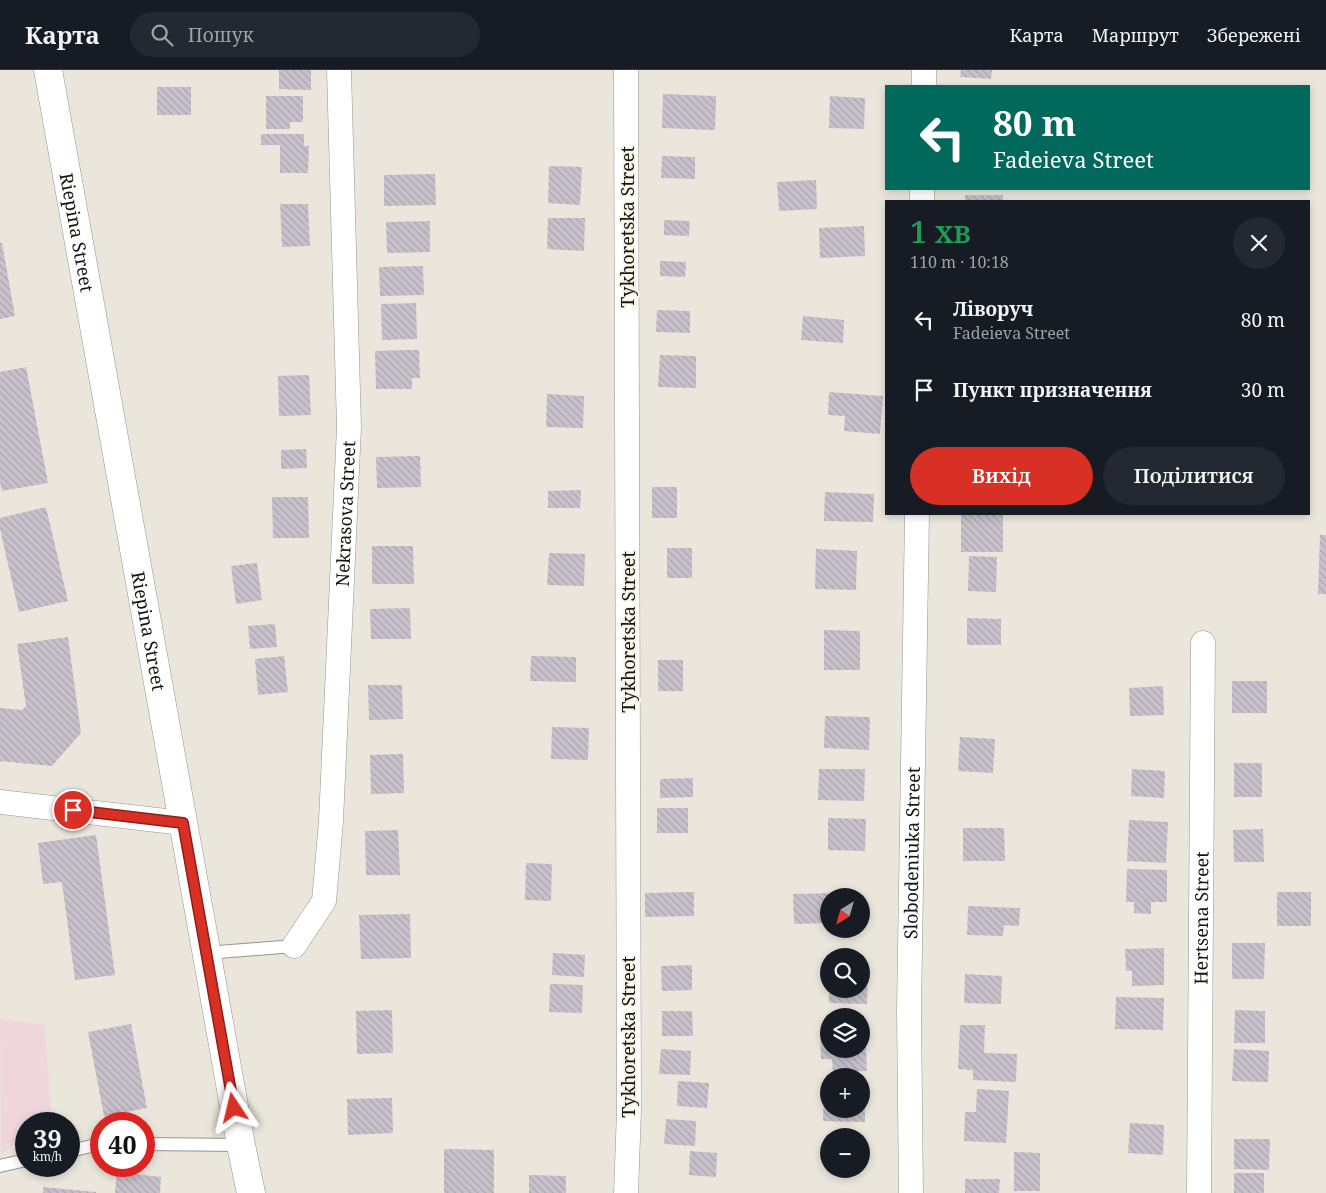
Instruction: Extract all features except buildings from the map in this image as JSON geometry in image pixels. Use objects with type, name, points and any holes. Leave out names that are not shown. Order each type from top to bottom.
[{"type":"street","name":"Riepina Street","points":[[48,70],[206,953],[251,1193]]},
{"type":"street","name":"Nekrasova Street","points":[[294,946],[324,901],[330,821],[349,427],[338,70]]},
{"type":"street","name":"Tykhoretska Street","points":[[626,70],[629,1110],[626,1193]]},
{"type":"street","points":[[924,70],[924,85]]},
{"type":"street","name":"Slobodeniuka Street","points":[[911,1193],[909,1011],[917,515]]},
{"type":"street","name":"Hertsena Street","points":[[1199,1193],[1203,643]]},
{"type":"street","points":[[0,802],[183,823]]},
{"type":"lane","points":[[206,953],[294,946]]},
{"type":"lane","points":[[155,1144],[241,1145]]},
{"type":"lane","points":[[0,1166],[15,1163]]},
{"type":"shaded area","points":[[0,1019],[45,1025],[51,1112],[15,1112],[15,1143],[1,1155]]},
{"type":"route","points":[[73,810],[183,823],[234,1108]]}]
